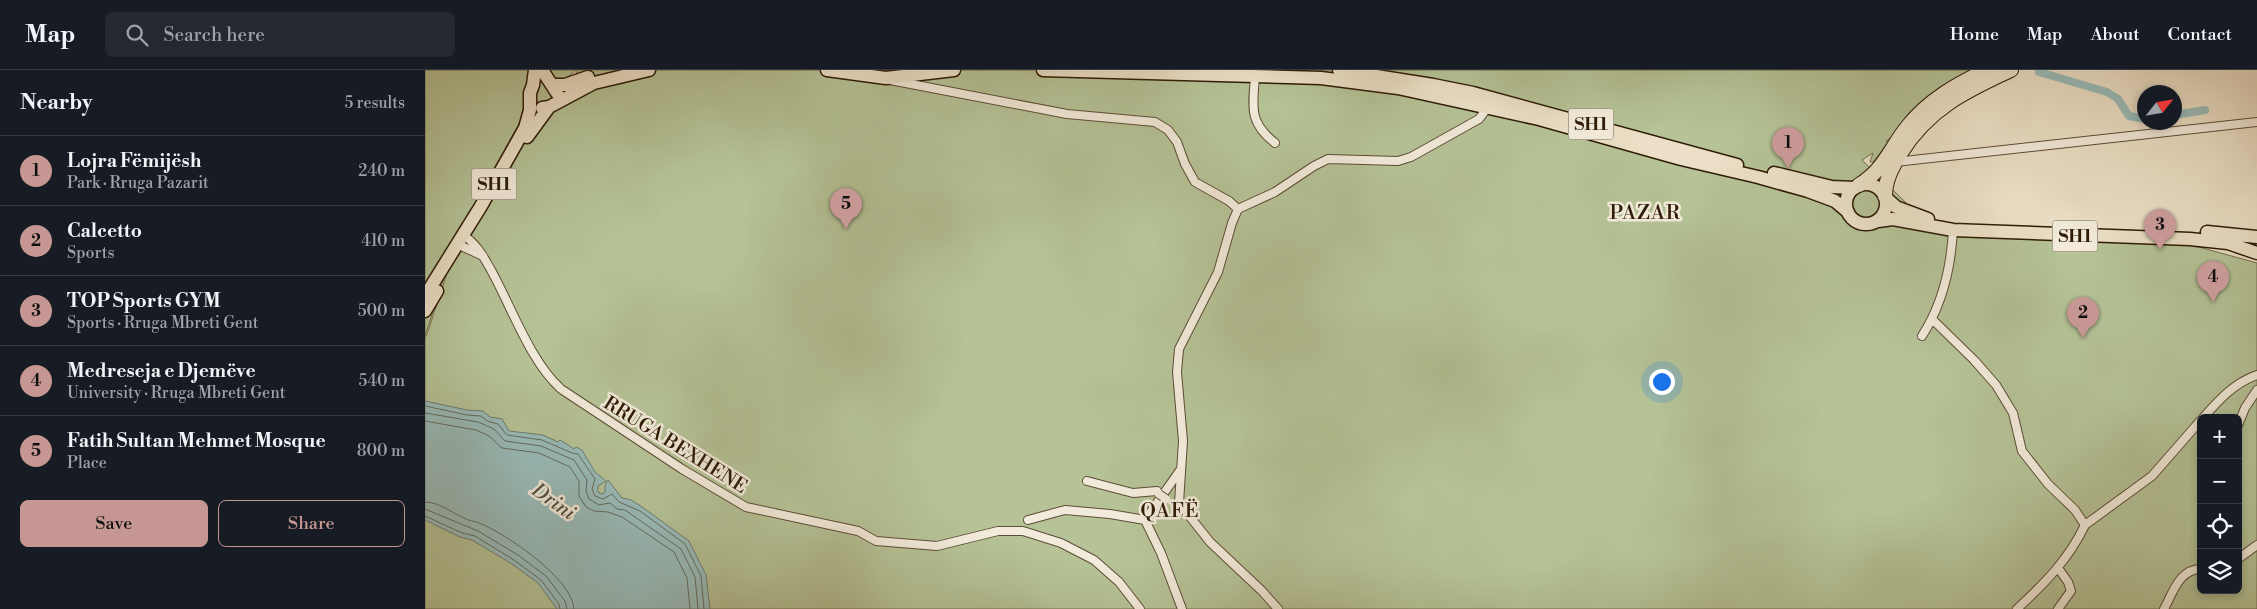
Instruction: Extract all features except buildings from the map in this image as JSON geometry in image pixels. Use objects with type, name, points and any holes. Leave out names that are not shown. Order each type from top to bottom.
[{"type":"highway","points":[[1885,196],[1891,160],[1906,128],[1928,105],[1960,83],[1987,70]]},
{"type":"highway","points":[[1857,186],[1875,175],[1891,160],[1921,126],[1943,105],[2011,70]]},
{"type":"main road","points":[[535,70],[532,92],[536,106],[551,105],[557,93],[542,70]]},
{"type":"main road","points":[[532,92],[542,81],[565,85],[612,70]]},
{"type":"main road","name":"SH1","points":[[425,296],[463,241],[525,139],[551,105],[593,83],[649,70]]},
{"type":"main road","points":[[827,70],[886,78],[954,70]]},
{"type":"main road","name":"SH1","points":[[1043,70],[1255,76],[1352,81],[1417,91],[1539,119],[1681,159],[1808,191],[1841,204],[1858,222],[1872,224],[1878,220],[1893,219],[1953,230],[2190,239],[2228,243],[2257,253]]},
{"type":"main road","name":"SH1","points":[[1339,70],[1364,72],[1465,92],[1578,120],[1744,166],[1832,188],[1866,184],[1875,186],[1896,207],[1916,216],[1945,223],[2209,232],[2257,237]]},
{"type":"main road","name":"SH1","points":[[425,311],[525,128],[532,92]]},
{"type":"main road","points":[[1848,212],[1846,203],[1849,194],[1857,186]]},
{"type":"main road","points":[[1878,220],[1884,214],[1887,205],[1885,196]]},
{"type":"street","points":[[1255,76],[1253,114],[1263,130],[1275,142]]},
{"type":"street","points":[[886,78],[899,83],[1067,114],[1155,122],[1168,130],[1177,142],[1185,164],[1195,182],[1229,201],[1239,209]]},
{"type":"street","points":[[1179,503],[1182,482],[1182,423],[1177,372],[1179,349],[1181,341],[1218,272],[1232,223],[1239,209],[1275,192],[1328,159],[1398,161],[1411,157],[1479,119],[1488,107]]},
{"type":"street","points":[[1891,160],[2257,122]]},
{"type":"street","points":[[1922,336],[1932,320],[1942,295],[1953,230]]},
{"type":"street","name":"RRUGA BEXHENE","points":[[463,241],[483,256],[537,360],[552,382],[670,462],[728,498],[754,510],[858,531],[876,541],[937,546],[997,531],[1013,529],[1028,532],[1061,543],[1094,560],[1119,582],[1140,609]]},
{"type":"street","points":[[1932,320],[1975,360],[1996,385],[2013,413],[2021,451],[2048,484],[2075,510],[2085,525]]},
{"type":"street","points":[[2207,414],[2237,384],[2257,375]]},
{"type":"street","points":[[2242,415],[2257,390]]},
{"type":"street","points":[[2017,609],[2058,568],[2079,538],[2085,525],[2152,476],[2197,425]]},
{"type":"street","points":[[1145,520],[1181,469]]},
{"type":"street","points":[[1087,481],[1133,493],[1158,492],[1166,499],[1179,503],[1210,542],[1262,591],[1277,609]]},
{"type":"street","points":[[1028,520],[1065,510],[1110,514],[1145,520]]},
{"type":"street","points":[[1145,520],[1161,553],[1181,609]]},
{"type":"street","points":[[2242,556],[2257,545]]},
{"type":"street","points":[[2058,568],[2068,582],[2071,591],[2058,609]]},
{"type":"street","points":[[2164,609],[2182,576],[2190,570],[2197,569]]},
{"type":"green space","points":[[425,70],[576,70],[550,92],[576,74],[577,70],[1987,70],[1886,141],[1889,142],[1873,162],[1870,162],[1873,153],[1862,160],[1933,229],[2166,238],[2257,263],[2257,609],[668,609],[425,414],[425,339],[459,237],[528,109],[537,101],[528,107],[458,236],[425,336]]},
{"type":"green space","points":[[425,417],[664,609],[425,609]]},
{"type":"water","name":"Drini","points":[[425,401],[467,410],[483,411],[490,417],[502,419],[509,431],[543,435],[558,442],[560,440],[574,449],[576,447],[582,450],[595,472],[606,481],[598,486],[598,492],[602,494],[605,492],[605,485],[608,480],[622,498],[631,500],[642,507],[689,541],[706,575],[710,609],[557,609],[538,583],[512,564],[472,540],[460,537],[425,520]]},
{"type":"waterway","points":[[2039,72],[2107,92],[2118,99],[2129,116],[2137,118]]},
{"type":"waterway","points":[[2182,114],[2205,110]]},
{"type":"place","name":"Lojra Fëmijësh","points":[[1788,168]]},
{"type":"place","name":"Fatih Sultan Mehmet Mosque","points":[[846,229]]},
{"type":"place","name":"TOP Sports GYM","points":[[2160,250]]},
{"type":"place","name":"Medreseja e Djemëve","points":[[2213,302]]},
{"type":"place","name":"Calcetto","points":[[2083,338]]},
{"type":"district","name":"PAZAR","points":[[1645,212]]},
{"type":"district","name":"QAFË","points":[[1170,510]]}]
